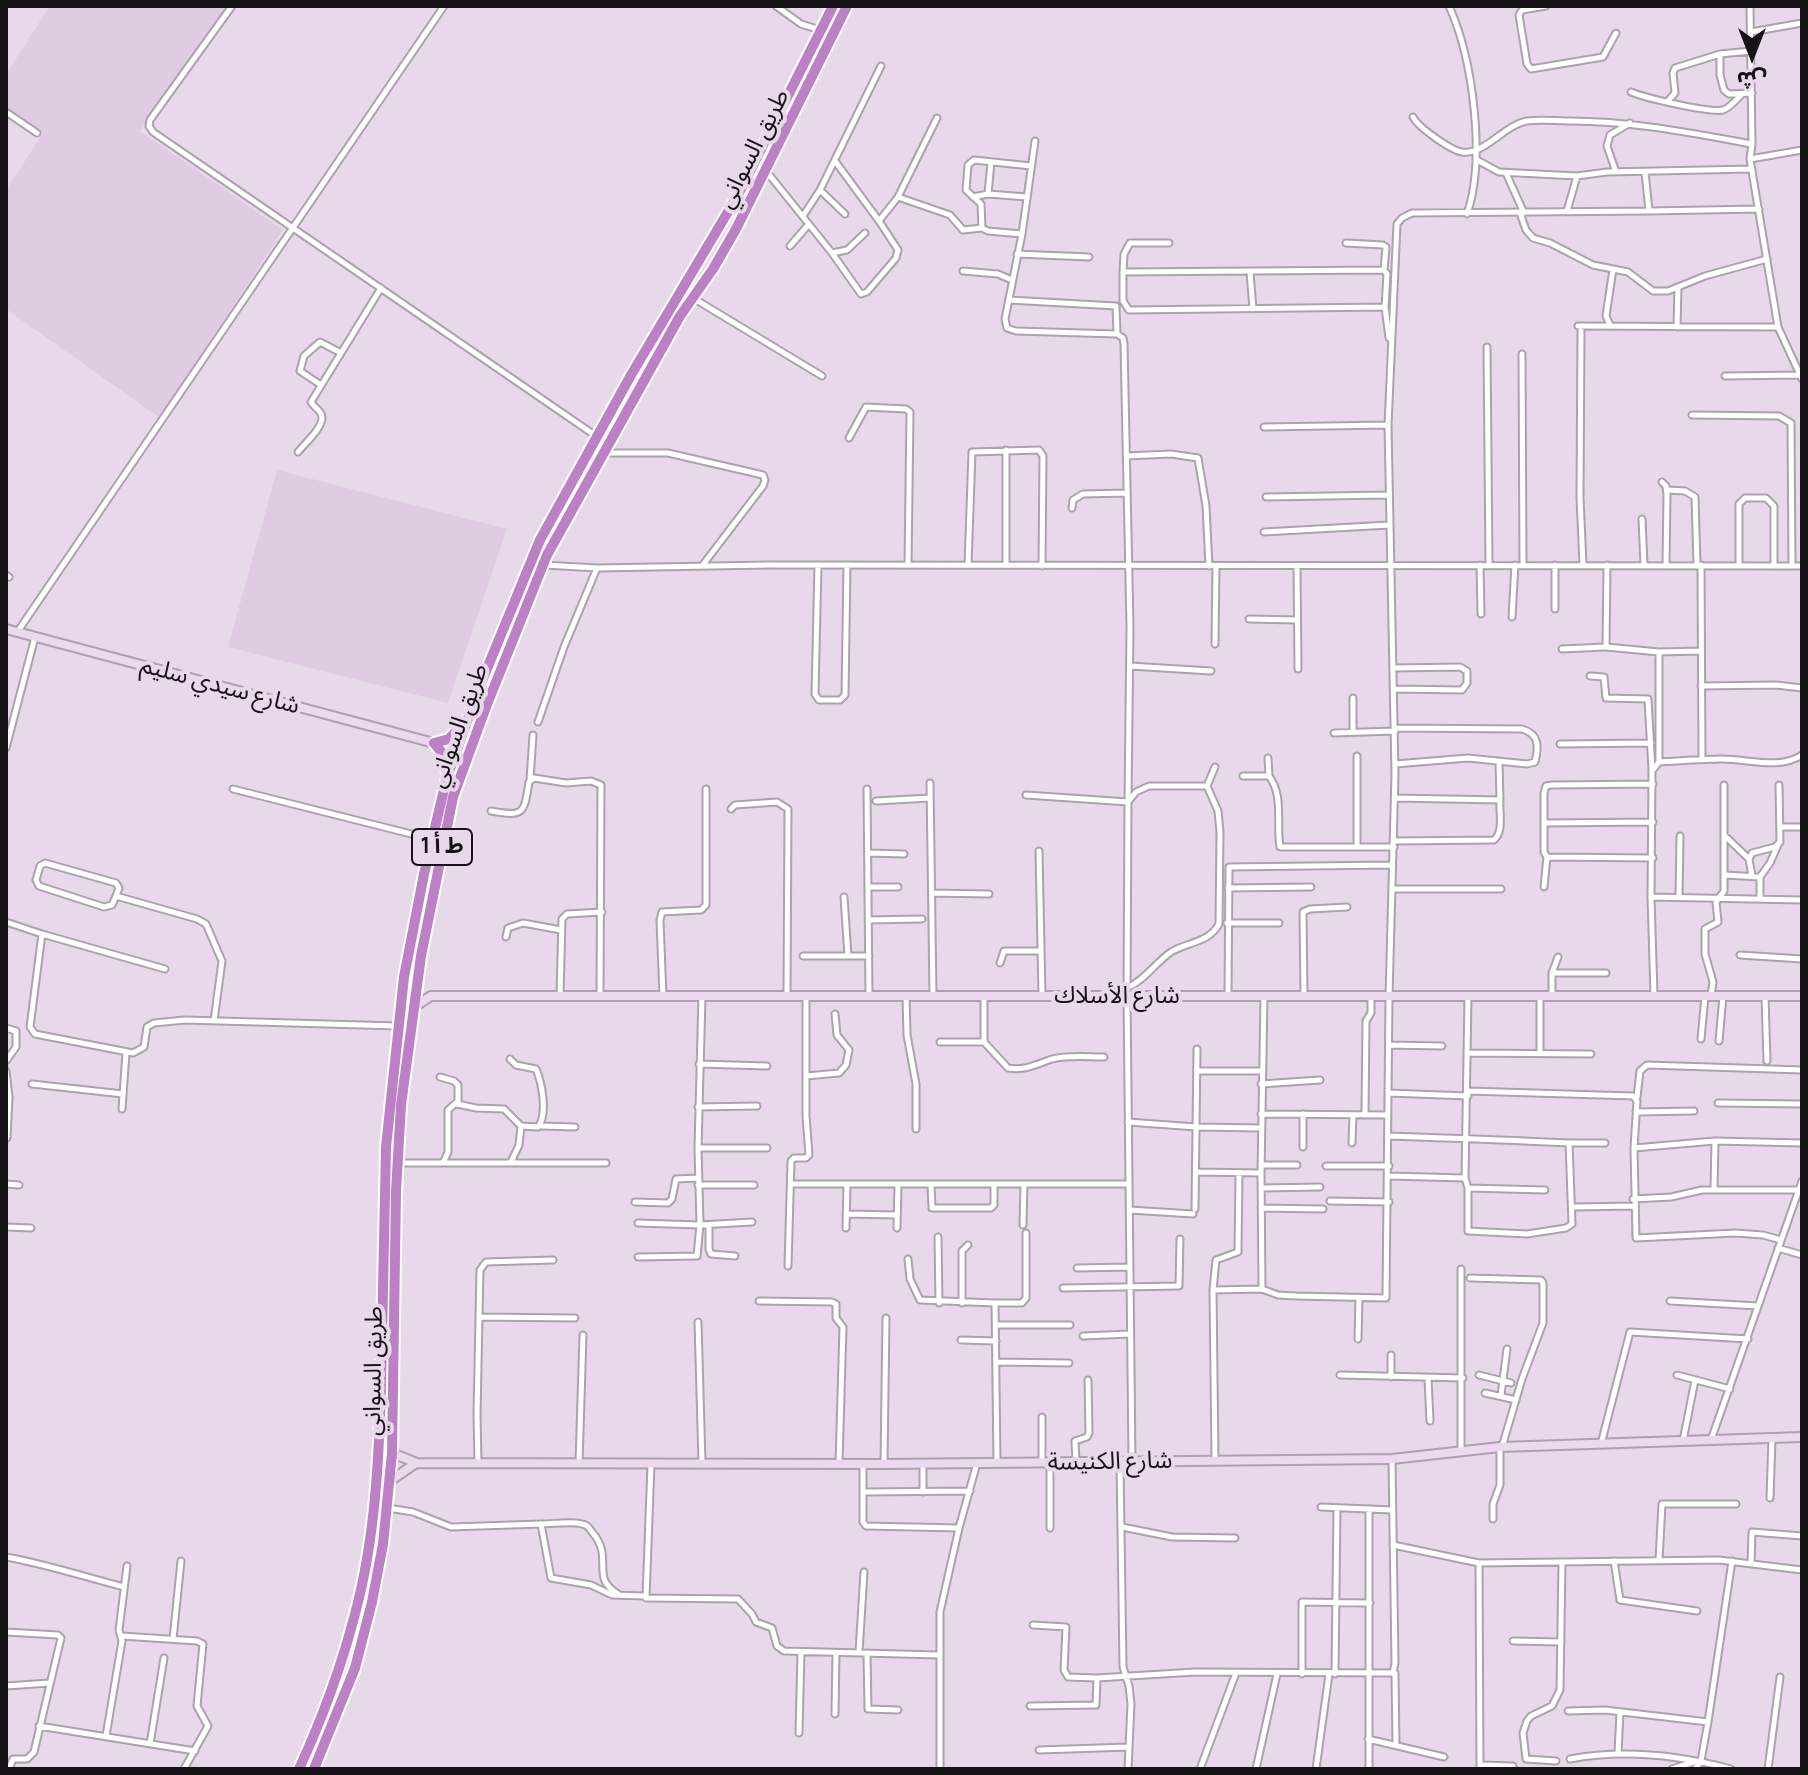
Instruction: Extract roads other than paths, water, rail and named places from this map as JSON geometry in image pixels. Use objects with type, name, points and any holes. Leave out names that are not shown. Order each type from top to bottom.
[{"type":"highway","name":"طريق السواني","points":[[299,1769],[326,1707],[356,1613],[375,1503],[380,1430],[386,1147],[409,945],[447,777],[468,715],[535,551],[666,314],[738,195],[833,6]]},
{"type":"highway","name":"طريق السواني","points":[[314,1769],[355,1668],[379,1572],[392,1453],[401,1105],[417,985],[453,797],[543,565],[766,172],[847,6]]},
{"type":"highway","points":[[563,500],[564,508],[573,510]]},
{"type":"highway","points":[[549,525],[560,533]]},
{"type":"highway","points":[[447,777],[444,756],[434,743],[455,735],[468,715]]},
{"type":"main road","name":"شارع سيدي سليم","points":[[6,629],[434,743]]},
{"type":"main road","points":[[414,1008],[431,996],[417,985]]},
{"type":"main road","name":"شارع الأسلاك","points":[[431,996],[1042,996],[1127,992],[1371,997],[1802,996]]},
{"type":"main road","name":"شارع الكنيسة","points":[[392,1453],[417,1463],[478,1464],[1120,1463],[1392,1459],[1501,1447],[1802,1437]]},
{"type":"main road","points":[[390,1481],[417,1463]]},
{"type":"street","points":[[232,6],[150,120],[149,126],[156,135],[597,437]]},
{"type":"street","points":[[17,632],[444,6]]},
{"type":"street","points":[[776,6],[801,24],[821,30]]},
{"type":"street","points":[[1449,6],[1461,33],[1472,102],[1477,160],[1473,175],[1475,191],[1467,214]]},
{"type":"street","points":[[1546,6],[1522,10],[1519,15],[1527,64],[1531,69],[1603,57],[1616,33]]},
{"type":"street","points":[[1725,376],[1801,377],[1778,327],[1750,159],[1750,6]]},
{"type":"street","points":[[1751,32],[1802,23]]},
{"type":"street","points":[[1667,101],[1675,93],[1675,68],[1720,54],[1751,51]]},
{"type":"street","points":[[1720,54],[1722,87],[1729,94],[1752,93]]},
{"type":"street","points":[[803,216],[820,190],[881,66]]},
{"type":"street","points":[[1631,92],[1677,106],[1720,110],[1731,105],[1742,94]]},
{"type":"street","points":[[6,112],[37,133]]},
{"type":"street","points":[[1413,117],[1417,124],[1464,152],[1476,150],[1513,125],[1526,121],[1630,123],[1752,144]]},
{"type":"street","points":[[879,221],[898,197],[937,118]]},
{"type":"street","points":[[1616,172],[1607,146],[1610,135],[1630,123]]},
{"type":"street","points":[[1035,141],[1022,234],[1005,319],[1007,328],[1117,334],[1123,338],[1124,344],[1130,666],[1127,992],[1132,1462]]},
{"type":"street","points":[[1750,159],[1802,150]]},
{"type":"street","points":[[1477,160],[1499,172],[1577,176],[1616,172],[1752,169]]},
{"type":"street","points":[[766,172],[861,294],[867,292],[896,258],[898,250],[835,161]]},
{"type":"street","points":[[982,228],[981,204],[965,186],[970,161],[1031,166]]},
{"type":"street","points":[[988,194],[991,162]]},
{"type":"street","points":[[1506,172],[1526,230],[1533,238],[1546,241],[1593,265],[1628,272],[1653,291],[1668,291],[1767,259]]},
{"type":"street","points":[[1645,172],[1649,211]]},
{"type":"street","points":[[1567,211],[1577,176]]},
{"type":"street","points":[[820,190],[845,214]]},
{"type":"street","points":[[973,197],[988,194],[1027,197]]},
{"type":"street","points":[[898,197],[950,215],[963,230],[982,228],[1022,234]]},
{"type":"street","points":[[1213,1290],[1262,1289],[1278,1295],[1359,1299],[1386,1298],[1388,1294],[1389,997],[1395,730],[1388,425],[1397,224],[1412,213],[1759,209]]},
{"type":"street","points":[[790,246],[809,224]]},
{"type":"street","points":[[832,253],[847,250],[865,233]]},
{"type":"street","points":[[1169,243],[1130,243],[1124,254],[1123,272],[1123,301],[1129,310],[1385,307]]},
{"type":"street","points":[[1346,243],[1386,247],[1385,307],[1391,347]]},
{"type":"street","points":[[1017,254],[1089,257]]},
{"type":"street","points":[[1610,325],[1606,316],[1613,269]]},
{"type":"street","points":[[1123,272],[1384,270]]},
{"type":"street","points":[[963,271],[1005,276],[1012,281]]},
{"type":"street","points":[[1250,272],[1253,309]]},
{"type":"street","points":[[1677,327],[1678,287]]},
{"type":"street","points":[[298,452],[322,420],[320,412],[311,402],[381,288]]},
{"type":"street","points":[[693,297],[822,376]]},
{"type":"street","points":[[1009,300],[1114,306],[1117,334]]},
{"type":"street","points":[[1583,565],[1579,328],[1610,325],[1778,327]]},
{"type":"street","points":[[321,385],[300,371],[304,356],[320,342],[341,353]]},
{"type":"street","points":[[1487,347],[1489,565]]},
{"type":"street","points":[[1522,354],[1523,565]]},
{"type":"street","points":[[849,438],[866,407],[906,409],[910,412],[908,565]]},
{"type":"street","points":[[1692,415],[1779,416],[1791,423],[1792,566]]},
{"type":"street","points":[[1264,427],[1388,425]]},
{"type":"street","points":[[1791,432],[1802,434]]},
{"type":"street","points":[[968,565],[970,454],[977,450],[1039,450],[1042,453],[1042,566]]},
{"type":"street","points":[[1006,450],[1006,565]]},
{"type":"street","points":[[604,453],[668,453],[763,475],[763,486],[702,566]]},
{"type":"street","points":[[1126,456],[1171,454],[1198,458],[1212,566],[1215,644]]},
{"type":"street","points":[[1662,482],[1667,490],[1666,565]]},
{"type":"street","points":[[1667,490],[1685,491],[1695,497],[1702,760]]},
{"type":"street","points":[[1072,508],[1073,500],[1083,494],[1127,493]]},
{"type":"street","points":[[1266,497],[1389,495]]},
{"type":"street","points":[[1739,565],[1739,504],[1745,498],[1753,497],[1770,499],[1774,506],[1774,565]]},
{"type":"street","points":[[1642,519],[1644,565]]},
{"type":"street","points":[[1264,532],[1389,525]]},
{"type":"street","points":[[543,565],[597,568],[818,565],[1802,566]]},
{"type":"street","points":[[818,565],[815,694],[819,700],[830,701],[840,700],[845,695],[847,565]]},
{"type":"street","points":[[1480,565],[1481,614]]},
{"type":"street","points":[[1512,617],[1515,565]]},
{"type":"street","points":[[1555,565],[1555,609]]},
{"type":"street","points":[[1606,647],[1607,565]]},
{"type":"street","points":[[1297,566],[1298,669]]},
{"type":"street","points":[[538,722],[564,647],[597,568]]},
{"type":"street","points":[[1249,619],[1297,620]]},
{"type":"street","points":[[6,748],[35,637]]},
{"type":"street","points":[[1562,649],[1606,647],[1659,652],[1700,651]]},
{"type":"street","points":[[1652,771],[1659,762],[1659,652]]},
{"type":"street","points":[[1130,666],[1211,671]]},
{"type":"street","points":[[1393,668],[1460,667],[1467,671],[1467,683],[1462,690],[1394,689]]},
{"type":"street","points":[[1590,676],[1604,677],[1606,698],[1648,699],[1653,784],[1651,897],[1654,996]]},
{"type":"street","points":[[1701,686],[1776,685],[1802,688]]},
{"type":"street","points":[[1353,698],[1353,732]]},
{"type":"street","points":[[1334,733],[1522,729],[1532,732],[1537,738],[1535,762],[1468,758],[1395,764]]},
{"type":"street","points":[[491,811],[512,815],[526,806],[533,735]]},
{"type":"street","points":[[1560,744],[1651,743]]},
{"type":"street","points":[[1659,762],[1724,759],[1777,763],[1802,755]]},
{"type":"street","points":[[1357,756],[1357,847]]},
{"type":"street","points":[[1268,758],[1269,776],[1276,789],[1280,847],[1357,847],[1494,840],[1500,828],[1499,762]]},
{"type":"street","points":[[1127,992],[1174,950],[1212,935],[1219,924],[1220,832],[1218,811],[1207,786],[1215,767]]},
{"type":"street","points":[[1243,776],[1269,776]]},
{"type":"street","points":[[530,781],[534,778],[576,783],[591,781],[601,785],[600,996]]},
{"type":"street","points":[[930,783],[933,996]]},
{"type":"street","points":[[1544,887],[1547,857],[1544,852],[1546,786],[1653,784]]},
{"type":"street","points":[[1701,1039],[1713,982],[1705,954],[1705,929],[1718,922],[1716,902],[1724,891],[1724,785]]},
{"type":"street","points":[[1725,875],[1756,876],[1770,863],[1778,845],[1779,785]]},
{"type":"street","points":[[1128,802],[1136,792],[1149,786],[1207,786]]},
{"type":"street","points":[[233,789],[431,839]]},
{"type":"street","points":[[663,997],[662,912],[701,910],[706,905],[706,789]]},
{"type":"street","points":[[867,789],[869,996]]},
{"type":"street","points":[[1026,795],[1128,802]]},
{"type":"street","points":[[876,801],[930,798]]},
{"type":"street","points":[[1395,798],[1500,800]]},
{"type":"street","points":[[731,809],[735,805],[777,802],[788,809],[787,997]]},
{"type":"street","points":[[1545,823],[1653,822]]},
{"type":"street","points":[[1780,827],[1802,827]]},
{"type":"street","points":[[1724,835],[1749,859],[1760,899]]},
{"type":"street","points":[[1679,898],[1680,836]]},
{"type":"street","points":[[1749,859],[1756,851],[1778,845]]},
{"type":"street","points":[[1039,851],[1042,996]]},
{"type":"street","points":[[869,853],[904,854]]},
{"type":"street","points":[[1547,857],[1653,858]]},
{"type":"street","points":[[45,863],[116,883],[119,888],[116,896],[112,905],[104,907],[39,886],[36,880],[40,866],[45,863]]},
{"type":"street","points":[[1228,996],[1229,867],[1392,865]]},
{"type":"street","points":[[869,887],[898,887]]},
{"type":"street","points":[[1228,888],[1311,887]]},
{"type":"street","points":[[1392,889],[1501,889]]},
{"type":"street","points":[[932,893],[989,894]]},
{"type":"street","points":[[116,896],[206,924],[222,961],[214,1021]]},
{"type":"street","points":[[844,897],[848,956]]},
{"type":"street","points":[[1651,897],[1802,900]]},
{"type":"street","points":[[1304,996],[1303,912],[1347,907]]},
{"type":"street","points":[[560,996],[562,919],[567,914],[602,912]]},
{"type":"street","points":[[868,920],[922,919]]},
{"type":"street","points":[[6,922],[165,969]]},
{"type":"street","points":[[506,937],[508,928],[523,923],[561,930]]},
{"type":"street","points":[[1227,923],[1279,923]]},
{"type":"street","points":[[42,934],[30,1027],[32,1033],[126,1053],[142,1051],[147,1027],[154,1023],[214,1021],[399,1026]]},
{"type":"street","points":[[1000,963],[1004,951],[1041,951]]},
{"type":"street","points":[[1740,955],[1802,959]]},
{"type":"street","points":[[803,956],[869,956]]},
{"type":"street","points":[[1552,996],[1552,973],[1558,957]]},
{"type":"street","points":[[1552,973],[1606,973]]},
{"type":"street","points":[[638,1257],[697,1256],[700,1225],[698,1107],[702,996]]},
{"type":"street","points":[[906,996],[907,1035],[916,1084],[916,1129]]},
{"type":"street","points":[[984,996],[984,1042],[1008,1068],[1037,1066],[1067,1057],[1104,1057]]},
{"type":"street","points":[[1262,1289],[1264,996]]},
{"type":"street","points":[[1468,996],[1467,1228],[1473,1232],[1527,1234],[1571,1227],[1573,1207],[1569,1143]]},
{"type":"street","points":[[1540,996],[1540,1053]]},
{"type":"street","points":[[1719,1041],[1723,996]]},
{"type":"street","points":[[1765,996],[1767,1061]]},
{"type":"street","points":[[788,1266],[791,1161],[809,1155],[806,997]]},
{"type":"street","points":[[1365,1115],[1366,1021],[1371,1013],[1371,997]]},
{"type":"street","points":[[806,1076],[839,1073],[846,1065],[849,1050],[837,1035],[835,1014]]},
{"type":"street","points":[[6,1028],[16,1031],[17,1046],[6,1061]]},
{"type":"street","points":[[940,1042],[984,1042]]},
{"type":"street","points":[[1389,1045],[1442,1046]]},
{"type":"street","points":[[1130,1210],[1194,1212],[1197,1049]]},
{"type":"street","points":[[122,1109],[126,1053]]},
{"type":"street","points":[[1468,1053],[1591,1054]]},
{"type":"street","points":[[510,1059],[516,1065],[532,1066],[539,1075],[540,1126]]},
{"type":"street","points":[[699,1064],[767,1066]]},
{"type":"street","points":[[1781,1240],[1735,1233],[1636,1238],[1634,1148],[1640,1071],[1647,1065],[1802,1070]]},
{"type":"street","points":[[6,1071],[9,1097],[7,1138]]},
{"type":"street","points":[[1197,1071],[1262,1071]]},
{"type":"street","points":[[440,1077],[458,1085],[456,1104],[448,1110],[448,1152],[442,1164]]},
{"type":"street","points":[[1261,1084],[1320,1080]]},
{"type":"street","points":[[32,1084],[123,1094]]},
{"type":"street","points":[[1389,1093],[1633,1096],[1637,1101]]},
{"type":"street","points":[[1718,1103],[1802,1104]]},
{"type":"street","points":[[456,1104],[504,1109],[521,1126],[575,1127]]},
{"type":"street","points":[[698,1107],[757,1106]]},
{"type":"street","points":[[1636,1112],[1694,1111]]},
{"type":"street","points":[[1261,1114],[1388,1115]]},
{"type":"street","points":[[1303,1114],[1303,1147]]},
{"type":"street","points":[[1352,1143],[1353,1115]]},
{"type":"street","points":[[1128,1122],[1261,1128]]},
{"type":"street","points":[[510,1163],[518,1150],[521,1126]]},
{"type":"street","points":[[1388,1136],[1605,1143]]},
{"type":"street","points":[[1634,1148],[1715,1141],[1802,1143]]},
{"type":"street","points":[[1714,1189],[1715,1141]]},
{"type":"street","points":[[698,1148],[767,1148]]},
{"type":"street","points":[[398,1162],[606,1163]]},
{"type":"street","points":[[1262,1165],[1297,1165]]},
{"type":"street","points":[[1326,1166],[1389,1166]]},
{"type":"street","points":[[1196,1172],[1261,1173]]},
{"type":"street","points":[[1215,1460],[1213,1290],[1216,1260],[1238,1252],[1239,1173]]},
{"type":"street","points":[[1389,1176],[1465,1178]]},
{"type":"street","points":[[635,1202],[668,1203],[672,1199],[676,1179],[754,1185]]},
{"type":"street","points":[[1711,1441],[1802,1181]]},
{"type":"street","points":[[6,1184],[19,1185]]},
{"type":"street","points":[[791,1184],[1129,1184]]},
{"type":"street","points":[[846,1228],[847,1184]]},
{"type":"street","points":[[931,1185],[932,1208],[954,1209],[993,1207],[994,1184]]},
{"type":"street","points":[[1023,1225],[1024,1184]]},
{"type":"street","points":[[897,1228],[898,1185]]},
{"type":"street","points":[[1261,1188],[1320,1187]]},
{"type":"street","points":[[1468,1188],[1545,1190]]},
{"type":"street","points":[[1573,1207],[1634,1202],[1714,1189],[1798,1190]]},
{"type":"street","points":[[1330,1201],[1389,1202]]},
{"type":"street","points":[[1261,1208],[1323,1209]]},
{"type":"street","points":[[846,1214],[897,1215]]},
{"type":"street","points":[[638,1223],[709,1226],[752,1222]]},
{"type":"street","points":[[709,1226],[711,1254],[735,1256]]},
{"type":"street","points":[[6,1227],[31,1228]]},
{"type":"street","points":[[908,1259],[910,1279],[920,1300],[939,1303],[1022,1303],[1026,1298],[1026,1233]]},
{"type":"street","points":[[938,1237],[939,1303]]},
{"type":"street","points":[[1063,1288],[1179,1286],[1180,1239]]},
{"type":"street","points":[[962,1303],[962,1251],[968,1245]]},
{"type":"street","points":[[1778,1248],[1802,1255]]},
{"type":"street","points":[[478,1464],[482,1265],[486,1262],[553,1260]]},
{"type":"street","points":[[1077,1268],[1129,1267]]},
{"type":"street","points":[[1461,1269],[1461,1450]]},
{"type":"street","points":[[1470,1278],[1541,1280],[1543,1283],[1543,1323],[1501,1447],[1500,1485],[1493,1504],[1493,1519]]},
{"type":"street","points":[[1358,1339],[1359,1299]]},
{"type":"street","points":[[759,1301],[836,1304],[836,1318],[843,1327],[839,1464]]},
{"type":"street","points":[[1670,1301],[1758,1306]]},
{"type":"street","points":[[995,1303],[997,1462]]},
{"type":"street","points":[[479,1317],[575,1318]]},
{"type":"street","points":[[884,1464],[886,1318]]},
{"type":"street","points":[[698,1322],[702,1464]]},
{"type":"street","points":[[996,1325],[1070,1325]]},
{"type":"street","points":[[1601,1444],[1630,1332],[1748,1339]]},
{"type":"street","points":[[1083,1336],[1130,1334]]},
{"type":"street","points":[[579,1464],[583,1335]]},
{"type":"street","points":[[961,1340],[996,1341]]},
{"type":"street","points":[[1501,1395],[1507,1349]]},
{"type":"street","points":[[1391,1355],[1391,1377]]},
{"type":"street","points":[[997,1362],[1069,1363]]},
{"type":"street","points":[[1340,1375],[1463,1378]]},
{"type":"street","points":[[1479,1375],[1511,1383]]},
{"type":"street","points":[[1677,1375],[1730,1389]]},
{"type":"street","points":[[1428,1378],[1430,1421]]},
{"type":"street","points":[[1076,1463],[1075,1441],[1087,1437],[1089,1433],[1088,1380]]},
{"type":"street","points":[[1683,1442],[1695,1380]]},
{"type":"street","points":[[1485,1393],[1516,1400]]},
{"type":"street","points":[[1042,1417],[1050,1528]]},
{"type":"street","points":[[1770,1498],[1772,1438]]},
{"type":"street","points":[[1392,1459],[1396,1744]]},
{"type":"street","points":[[940,1769],[940,1612],[978,1462]]},
{"type":"street","points":[[1120,1463],[1126,1677],[1131,1704],[1128,1769]]},
{"type":"street","points":[[645,1596],[651,1464]]},
{"type":"street","points":[[863,1464],[863,1522],[866,1526],[959,1528]]},
{"type":"street","points":[[923,1464],[923,1492]]},
{"type":"street","points":[[865,1492],[970,1491]]},
{"type":"street","points":[[1659,1560],[1662,1504],[1736,1504]]},
{"type":"street","points":[[1321,1507],[1392,1510]]},
{"type":"street","points":[[387,1508],[413,1512],[451,1527],[581,1523],[589,1528],[603,1549],[605,1584],[622,1596]]},
{"type":"street","points":[[1316,1769],[1332,1674],[1337,1508]]},
{"type":"street","points":[[1369,1509],[1369,1769]]},
{"type":"street","points":[[541,1524],[551,1578],[591,1585],[612,1595],[645,1596],[648,1599],[738,1599],[756,1622],[772,1628],[779,1648],[801,1652],[939,1655]]},
{"type":"street","points":[[1122,1527],[1172,1537],[1235,1538]]},
{"type":"street","points":[[1751,1564],[1752,1532],[1802,1536]]},
{"type":"street","points":[[1393,1545],[1479,1563],[1732,1561],[1802,1570]]},
{"type":"street","points":[[6,1557],[41,1563],[66,1573],[124,1587]]},
{"type":"street","points":[[173,1639],[181,1561]]},
{"type":"street","points":[[1614,1561],[1620,1600],[1697,1611]]},
{"type":"street","points":[[1695,1769],[1700,1761],[1708,1722],[1732,1561]]},
{"type":"street","points":[[1556,1761],[1526,1759],[1523,1733],[1531,1716],[1552,1706],[1560,1690],[1562,1562]]},
{"type":"street","points":[[1479,1563],[1480,1767],[1513,1766]]},
{"type":"street","points":[[106,1736],[122,1636],[119,1630],[127,1566]]},
{"type":"street","points":[[859,1652],[864,1572]]},
{"type":"street","points":[[1302,1674],[1301,1603],[1370,1603]]},
{"type":"street","points":[[1033,1625],[1066,1627],[1065,1674],[1068,1677],[1126,1677],[1147,1673],[1370,1674],[1395,1671]]},
{"type":"street","points":[[6,1632],[60,1636],[32,1756],[13,1759],[9,1769]]},
{"type":"street","points":[[122,1636],[199,1641],[203,1644],[197,1706],[208,1726],[184,1769]]},
{"type":"street","points":[[1513,1641],[1561,1642]]},
{"type":"street","points":[[799,1733],[801,1652]]},
{"type":"street","points":[[835,1714],[836,1653]]},
{"type":"street","points":[[867,1653],[868,1709],[898,1710]]},
{"type":"street","points":[[150,1744],[164,1658]]},
{"type":"street","points":[[1200,1769],[1236,1673]]},
{"type":"street","points":[[1256,1769],[1277,1674]]},
{"type":"street","points":[[1768,1769],[1780,1677]]},
{"type":"street","points":[[1030,1706],[1096,1705],[1097,1678]]},
{"type":"street","points":[[6,1686],[49,1683]]},
{"type":"street","points":[[1568,1711],[1620,1712],[1708,1722]]},
{"type":"street","points":[[1618,1753],[1620,1712]]},
{"type":"street","points":[[39,1726],[195,1751]]},
{"type":"street","points":[[1368,1739],[1444,1757]]},
{"type":"street","points":[[1039,1750],[1129,1747]]},
{"type":"street","points":[[1570,1759],[1618,1753],[1700,1761],[1731,1769]]},
{"type":"street","points":[[1672,1769],[1700,1761]]}]
